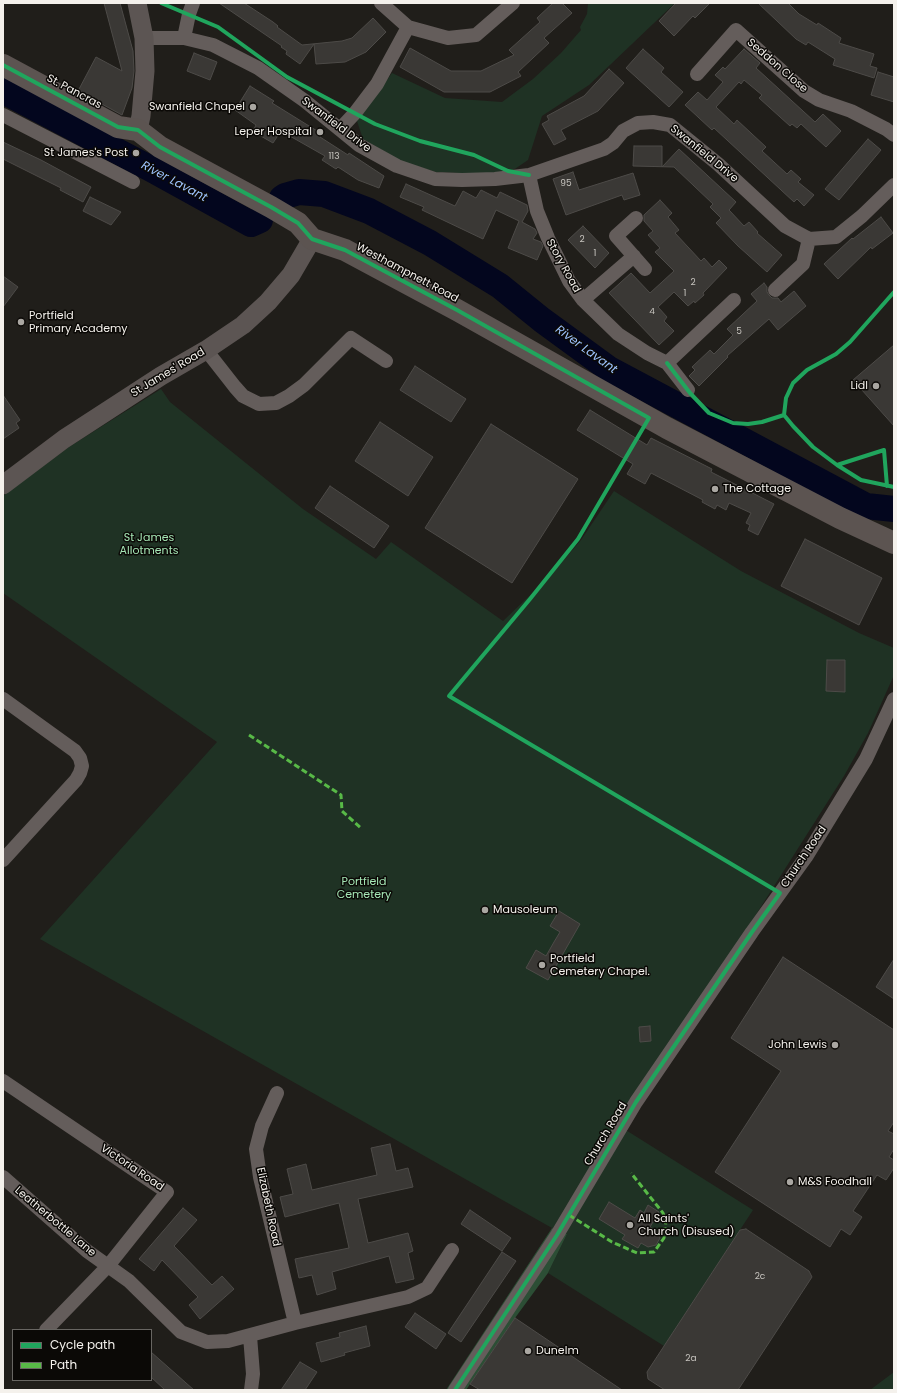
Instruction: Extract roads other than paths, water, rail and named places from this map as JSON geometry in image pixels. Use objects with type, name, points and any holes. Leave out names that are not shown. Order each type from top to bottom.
[{"type":"main road","name":"St. Pancras","points":[[3,65],[118,126],[138,130]]},
{"type":"main road","points":[[138,130],[160,148],[298,223],[312,239]]},
{"type":"main road","name":"Westhampnett Road","points":[[312,239],[345,250],[464,314],[667,428],[840,518],[893,542]]},
{"type":"street","points":[[137,3],[144,38],[145,71],[141,116],[138,130]]},
{"type":"street","points":[[184,38],[188,14],[193,3]]},
{"type":"street","points":[[381,3],[408,27],[448,38],[476,35],[513,3]]},
{"type":"street","points":[[340,129],[355,113],[377,84],[408,27]]},
{"type":"street","name":"Seddon Close","points":[[697,74],[736,30],[804,91],[819,100],[851,111],[886,129],[894,135]]},
{"type":"street","name":"Swanfield Drive","points":[[144,38],[184,38],[213,45],[258,68],[304,101],[359,145],[397,166],[435,179],[495,179],[529,175],[604,149],[613,143],[623,130],[638,123],[653,122],[670,125],[718,164],[785,226],[809,239]]},
{"type":"street","points":[[3,114],[133,182]]},
{"type":"street","name":"Story Road","points":[[529,175],[537,211],[548,238],[569,281],[583,300],[618,334],[647,353],[667,363]]},
{"type":"street","points":[[775,290],[803,264],[809,239],[836,237],[862,216],[894,185]]},
{"type":"street","points":[[636,218],[616,236],[645,269]]},
{"type":"street","name":"St James' Road","points":[[3,485],[64,438],[161,376],[206,350],[242,325],[268,302],[291,274],[312,239]]},
{"type":"street","points":[[583,300],[634,256]]},
{"type":"street","points":[[688,390],[667,363],[734,300]]},
{"type":"street","points":[[206,350],[234,387],[243,396],[259,404],[276,403],[289,396],[304,385],[351,338],[386,361]]},
{"type":"street","points":[[3,699],[75,751],[80,758],[82,766],[76,780],[3,860]]},
{"type":"street","name":"Church Road","points":[[455,1390],[557,1235],[636,1102],[752,932],[806,857],[866,759],[894,699]]},
{"type":"street","name":"Victoria Road","points":[[3,1081],[168,1192],[108,1266],[47,1329]]},
{"type":"street","name":"Elizabeth Road","points":[[277,1093],[262,1126],[256,1149],[262,1185],[295,1323]]},
{"type":"street","name":"Leatherbottle Lane","points":[[3,1177],[87,1250],[108,1266]]},
{"type":"street","points":[[108,1266],[129,1280],[181,1332],[207,1342],[228,1341],[295,1323],[408,1297],[427,1288],[452,1250]]},
{"type":"street","points":[[250,1336],[253,1374],[251,1390]]},
{"type":"waterway","name":"River Lavant","points":[[3,91],[153,170],[251,224],[260,220]]},
{"type":"waterway","name":"River Lavant","points":[[282,198],[299,192],[324,194],[369,211],[430,243],[500,286],[542,320],[609,369],[866,506],[894,509]]},
{"type":"place","name":"Swanfield Chapel","points":[[253,107]]},
{"type":"place","name":"Leper Hospital","points":[[320,132]]},
{"type":"place","name":"St James's Post","points":[[136,153]]},
{"type":"place","name":"Portfield Primary Academy","points":[[21,322]]},
{"type":"place","name":"Lidl","points":[[876,386]]},
{"type":"place","name":"The Cottage","points":[[715,489]]},
{"type":"place","name":"Mausoleum","points":[[485,910]]},
{"type":"place","name":"Portfield Cemetery Chapel.","points":[[542,965]]},
{"type":"place","name":"John Lewis","points":[[835,1045]]},
{"type":"place","name":"M&S Foodhall","points":[[790,1182]]},
{"type":"place","name":"All Saints' Church (Disused)","points":[[630,1225]]},
{"type":"place","name":"Dunelm","points":[[528,1351]]},
{"type":"park label","name":"St James Allotments","points":[[149,544]]},
{"type":"park label","name":"Portfield Cemetery","points":[[364,888]]}]
